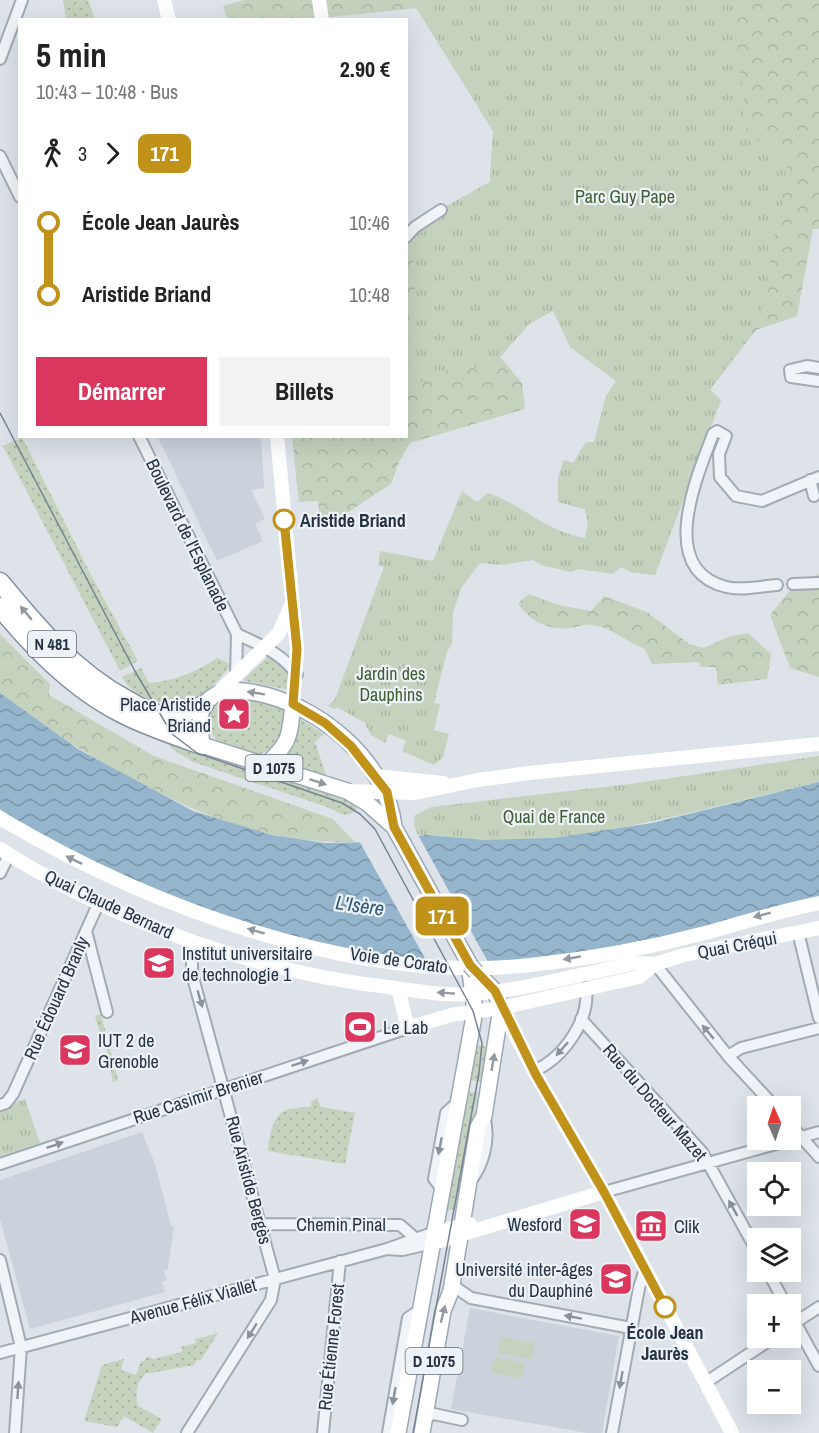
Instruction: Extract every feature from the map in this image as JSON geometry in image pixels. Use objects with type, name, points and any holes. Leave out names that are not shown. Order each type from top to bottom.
[{"type":"highway","name":"N 481","points":[[0,582],[54,646],[93,680],[116,694],[158,715],[178,714],[211,699]]},
{"type":"highway","name":"N 481","points":[[0,607],[40,652],[100,701],[135,720],[202,745]]},
{"type":"main road","points":[[202,745],[200,726],[211,699],[242,690],[268,695],[293,704],[290,738],[266,765]]},
{"type":"main road","name":"D 1075","points":[[293,704],[325,723],[351,746],[376,776],[387,792],[390,820],[472,970],[495,991]]},
{"type":"main road","name":"D 1075","points":[[202,745],[347,791],[390,820]]},
{"type":"main road","name":"D 1075","points":[[472,970],[473,994]]},
{"type":"main road","points":[[495,991],[501,1008]]},
{"type":"main road","points":[[473,994],[475,1011]]},
{"type":"main road","name":"D 1075","points":[[422,1433],[443,1311],[452,1285],[478,1127],[484,1116],[501,1008]]},
{"type":"main road","name":"D 1075","points":[[398,1433],[475,1011]]},
{"type":"street","points":[[0,60],[22,0]]},
{"type":"street","points":[[164,0],[168,18]]},
{"type":"street","points":[[172,0],[176,18]]},
{"type":"street","points":[[319,0],[322,18]]},
{"type":"street","points":[[0,156],[18,193]]},
{"type":"street","points":[[408,235],[415,227],[441,210]]},
{"type":"street","points":[[819,368],[807,366],[790,370],[790,377],[819,381]]},
{"type":"street","points":[[777,585],[726,587],[712,581],[699,571],[692,561],[687,542],[688,510],[693,488],[713,434],[717,431],[726,436],[719,454],[720,477],[736,496],[762,501],[815,479],[814,496]]},
{"type":"street","name":"Boulevard de l'Esplanade","points":[[140,438],[237,634]]},
{"type":"street","points":[[277,438],[297,649],[297,675],[293,704]]},
{"type":"street","points":[[793,584],[819,583]]},
{"type":"street","points":[[211,699],[279,633],[293,601]]},
{"type":"street","points":[[236,675],[237,634],[265,647],[290,664],[297,675]]},
{"type":"street","points":[[347,791],[415,793],[454,784],[529,773],[819,744]]},
{"type":"street","points":[[376,776],[454,784]]},
{"type":"street","name":"Voie de Corato","points":[[0,818],[95,870],[209,917],[314,946],[433,969],[520,966],[559,961],[690,936],[761,915],[819,903]]},
{"type":"street","points":[[0,873],[5,852]]},
{"type":"street","name":"Quai Claude Bernard","points":[[5,852],[99,902],[196,942],[278,968],[331,980],[398,989],[473,994],[495,991]]},
{"type":"street","name":"Rue Édouard Branly","points":[[0,1105],[13,1094],[99,902]]},
{"type":"street","name":"Quai Créqui","points":[[495,991],[635,963],[655,964],[684,955],[819,928]]},
{"type":"street","points":[[86,931],[107,1012]]},
{"type":"street","points":[[798,933],[819,1018]]},
{"type":"street","name":"Rue Aristide Bergès","points":[[196,942],[192,953],[192,974],[225,1088],[275,1279]]},
{"type":"street","points":[[655,964],[728,1056],[765,1096]]},
{"type":"street","name":"Quai Créqui","points":[[402,1029],[475,1011],[501,1008],[639,977],[655,964]]},
{"type":"street","points":[[535,1073],[565,1046],[581,1019],[591,987]]},
{"type":"street","points":[[398,989],[402,1029]]},
{"type":"street","points":[[501,1008],[535,1073],[604,1192],[732,1433]]},
{"type":"street","name":"Rue du Docteur Mazet","points":[[581,1019],[702,1152],[747,1233]]},
{"type":"street","points":[[728,1056],[741,1048],[819,1028]]},
{"type":"street","name":"Rue Casimir Brenier","points":[[0,1164],[402,1029]]},
{"type":"street","name":"Avenue Félix Viallet","points":[[387,1249],[402,1250],[460,1231],[494,1227],[511,1218],[819,1132]]},
{"type":"street","points":[[803,1137],[819,1157]]},
{"type":"street","name":"Chemin Pinal","points":[[261,1224],[400,1225],[415,1238]]},
{"type":"street","name":"Avenue Félix Viallet","points":[[0,1353],[387,1249],[415,1238],[434,1238]]},
{"type":"street","points":[[0,1260],[21,1347],[15,1433]]},
{"type":"street","name":"Rue Étienne Forest","points":[[322,1433],[340,1261]]},
{"type":"street","points":[[612,1433],[631,1328],[645,1269]]},
{"type":"street","points":[[187,1433],[272,1300],[275,1279]]},
{"type":"street","points":[[452,1285],[471,1298],[631,1328]]},
{"type":"street","points":[[801,1315],[819,1306]]},
{"type":"street","points":[[388,1433],[408,1318],[420,1310]]},
{"type":"street","points":[[801,1335],[819,1366]]},
{"type":"street","points":[[705,1383],[759,1348]]},
{"type":"street","points":[[425,1417],[434,1414],[462,1420]]},
{"type":"shaded area","points":[[158,438],[261,438],[264,488],[251,490],[265,519],[255,524],[263,541],[217,561]]},
{"type":"shaded area","points":[[142,1132],[155,1164],[171,1226],[174,1227],[168,1269],[164,1271],[167,1280],[162,1282],[165,1292],[30,1329],[0,1219],[0,1180]]},
{"type":"shaded area","points":[[470,1308],[619,1336],[602,1433],[587,1433],[451,1409]]},
{"type":"green space","points":[[63,0],[88,0],[95,18],[66,18]]},
{"type":"green space","points":[[244,0],[313,0],[316,18],[227,18],[223,6]]},
{"type":"green space","name":"Parc Guy Pape","points":[[319,0],[819,0],[819,229],[813,229],[797,316],[756,330],[710,390],[721,400],[655,575],[631,572],[585,538],[588,524],[585,509],[558,502],[558,479],[564,460],[573,463],[586,442],[594,442],[606,396],[616,381],[570,347],[553,311],[529,324],[500,357],[522,383],[525,409],[410,443],[400,460],[391,484],[321,530],[318,501],[299,502],[292,438],[408,438],[408,231],[421,220],[490,182],[493,131],[416,8],[322,18]]},
{"type":"green space","name":"Parc Guy Pape","points":[[413,0],[731,0],[747,136],[789,150],[783,190],[782,219],[777,220],[762,313],[710,390],[721,400],[655,575],[631,572],[621,567],[613,574],[578,569],[571,572],[541,565],[533,560],[502,565],[480,563],[462,587],[453,612],[452,643],[447,652],[434,703],[440,704],[434,730],[449,734],[443,757],[434,765],[402,751],[406,741],[389,734],[385,743],[371,735],[365,723],[337,707],[334,709],[328,706],[335,699],[384,567],[378,565],[380,551],[433,561],[462,491],[477,502],[488,493],[559,530],[585,538],[588,524],[585,509],[558,502],[558,479],[564,460],[573,463],[586,442],[594,442],[606,396],[616,381],[570,347],[553,310],[529,324],[500,357],[475,368],[461,366],[449,369],[425,383],[408,377],[408,324],[416,282],[412,247],[408,244],[408,231],[421,220],[490,182],[493,131]]},
{"type":"green space","points":[[22,438],[92,577],[138,661],[120,671],[3,446]]},
{"type":"green space","points":[[819,574],[819,677],[790,668],[770,615],[796,583]]},
{"type":"green space","points":[[529,594],[558,605],[591,611],[604,596],[647,612],[689,644],[704,648],[728,637],[748,633],[771,654],[767,679],[718,685],[716,667],[700,667],[699,662],[652,664],[645,649],[607,629],[590,625],[554,628],[540,623],[527,614],[518,603]]},
{"type":"green space","points":[[0,634],[50,684],[49,695],[154,756],[333,819],[355,842],[291,838],[232,823],[175,801],[87,753],[43,725],[0,693]]},
{"type":"green space","points":[[270,655],[286,669],[289,690],[245,681],[244,679]]},
{"type":"green space","points":[[217,658],[231,664],[206,692],[186,703],[162,704],[150,700],[134,691],[122,677],[141,668],[149,683],[167,680],[193,672]]},
{"type":"green space","points":[[230,700],[248,700],[279,707],[285,711],[282,739],[266,752],[259,754],[246,753],[219,743],[209,726],[209,713],[217,704]]},
{"type":"green space","points":[[297,717],[324,734],[315,742],[327,778],[279,762],[294,744]]},
{"type":"green space","points":[[162,737],[355,803],[357,809],[346,815],[342,814],[193,762],[175,751]]},
{"type":"green space","name":"Quai de France","points":[[819,756],[819,782],[655,821],[589,833],[538,840],[486,840],[418,835],[414,826],[415,815],[431,807],[630,784]]},
{"type":"green space","points":[[101,1014],[118,1080],[113,1082],[105,1039],[102,1040],[95,1016]]},
{"type":"green space","points":[[473,1044],[489,1047],[481,1082],[466,1079]]},
{"type":"green space","points":[[466,1091],[478,1093],[457,1208],[444,1212]]},
{"type":"green space","points":[[317,1098],[321,1107],[355,1113],[345,1164],[268,1151],[272,1128],[277,1117],[288,1109],[311,1106],[311,1102]]},
{"type":"green space","points":[[25,1099],[40,1143],[0,1156],[0,1108]]},
{"type":"green space","points":[[215,1332],[218,1333],[201,1360],[197,1360],[194,1365],[145,1374],[138,1385],[138,1406],[162,1419],[153,1433],[124,1416],[117,1427],[84,1421],[102,1365],[124,1359],[121,1370],[136,1375],[141,1361],[148,1356],[153,1359],[182,1352],[181,1347],[196,1343],[195,1339],[215,1334]]},
{"type":"green space","points":[[501,1337],[535,1343],[532,1359],[498,1353]]},
{"type":"green space","points":[[494,1357],[525,1363],[522,1378],[491,1373]]},
{"type":"water","name":"L'Isère","points":[[0,693],[78,749],[193,811],[272,835],[325,843],[379,842],[425,835],[486,840],[554,838],[652,823],[819,782],[819,899],[702,930],[522,963],[437,965],[345,949],[243,923],[163,895],[48,843],[0,809]]},
{"type":"pier","points":[[417,833],[488,962],[430,967],[358,839]]},
{"type":"tram line","points":[[0,413],[136,673],[172,734],[197,753],[342,803],[360,814],[375,829],[473,1011],[482,1043],[479,1073],[413,1433]]},
{"type":"bus line","name":"171","points":[[284,520],[297,649],[297,675],[293,704],[325,723],[351,746],[387,792],[394,827],[470,965],[495,991],[501,1008],[536,1075],[604,1192],[665,1307]]},
{"type":"place","name":"Aristide Briand","points":[[284,520]]},
{"type":"place","name":"Place Aristide Briand","points":[[234,714]]},
{"type":"place","name":"Institut universitaire de technologie 1","points":[[159,963]]},
{"type":"place","name":"Le Lab","points":[[360,1027]]},
{"type":"place","name":"IUT 2 de Grenoble","points":[[75,1050]]},
{"type":"place","name":"Wesford","points":[[585,1224]]},
{"type":"place","name":"Clik","points":[[651,1226]]},
{"type":"place","name":"Université inter-âges du Dauphiné","points":[[616,1279]]},
{"type":"place","name":"École Jean Jaurès","points":[[665,1307]]},
{"type":"park label","name":"Jardin des Dauphins","points":[[391,683]]}]
